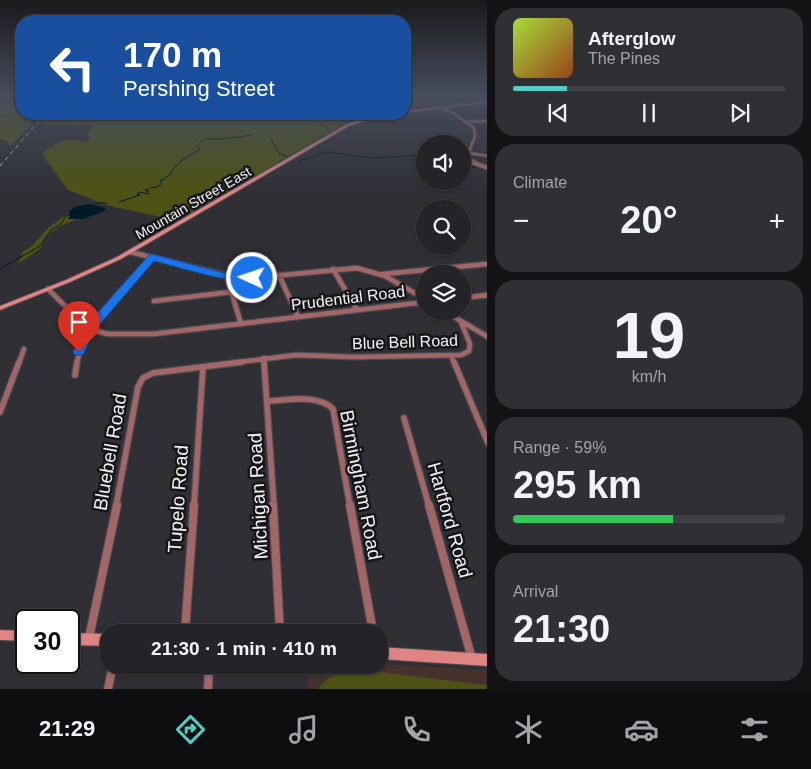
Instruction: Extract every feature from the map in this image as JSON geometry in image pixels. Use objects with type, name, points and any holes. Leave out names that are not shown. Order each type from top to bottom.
[{"type":"main road","name":"Mountain Street East","points":[[0,308],[48,290],[130,252],[342,128]]},
{"type":"main road","points":[[0,635],[15,636]]},
{"type":"main road","points":[[80,639],[100,640]]},
{"type":"main road","points":[[388,654],[487,660]]},
{"type":"street","points":[[471,145],[475,133],[474,128]]},
{"type":"street","points":[[471,154],[487,156]]},
{"type":"street","points":[[471,158],[474,163],[487,168]]},
{"type":"street","points":[[130,252],[226,277],[242,279],[357,268],[382,274],[416,295]]},
{"type":"street","points":[[75,375],[79,352],[89,330],[152,257]]},
{"type":"street","points":[[382,274],[487,264]]},
{"type":"street","points":[[333,269],[357,310]]},
{"type":"street","points":[[279,275],[298,317]]},
{"type":"street","points":[[226,277],[241,324]]},
{"type":"street","points":[[48,290],[89,330]]},
{"type":"street","points":[[154,301],[231,292]]},
{"type":"street","points":[[471,297],[487,295]]},
{"type":"street","name":"Prudential Road","points":[[89,330],[108,334],[154,334],[416,301]]},
{"type":"street","points":[[458,320],[487,337]]},
{"type":"street","name":"Blue Bell Road","points":[[309,355],[355,357],[461,355],[470,351],[470,344],[461,322]]},
{"type":"street","points":[[481,333],[487,332]]},
{"type":"street","points":[[0,412],[24,349]]},
{"type":"street","name":"Bluebell Road","points":[[89,639],[108,552],[138,387],[143,378],[153,373],[264,358],[309,355]]},
{"type":"street","points":[[451,355],[487,443]]},
{"type":"street","name":"Michigan Road","points":[[264,358],[280,624]]},
{"type":"street","name":"Tupelo Road","points":[[186,624],[203,367]]},
{"type":"street","name":"Birmingham Road","points":[[268,401],[322,401],[329,404],[333,409],[372,624]]},
{"type":"street","name":"Hartford Road","points":[[404,418],[472,659]]},
{"type":"street","points":[[108,689],[111,674]]},
{"type":"street","points":[[208,689],[209,674]]},
{"type":"shaded area","points":[[388,664],[487,670],[487,689],[307,689],[309,674],[388,674]]},
{"type":"green space","points":[[0,128],[28,128],[10,146],[7,142],[0,139]]},
{"type":"green space","points":[[91,128],[336,128],[178,221],[106,205],[68,190],[42,154],[59,142],[74,140],[88,142],[90,138],[87,135]]},
{"type":"green space","points":[[69,213],[70,216],[68,218],[79,219],[67,223],[50,233],[41,248],[17,263],[21,258],[22,252],[32,246],[48,228]]},
{"type":"green space","points":[[388,673],[487,685],[487,689],[318,689],[327,680],[337,675]]},
{"type":"water","points":[[91,204],[105,208],[105,211],[83,219],[68,219],[69,213],[73,208]]},
{"type":"waterway","points":[[326,128],[330,131]]},
{"type":"waterway","points":[[150,188],[157,187],[162,183],[160,181],[171,174],[171,171],[181,161],[200,149],[197,146],[204,139],[224,139],[252,135]]},
{"type":"waterway","points":[[271,139],[279,153],[288,157]]},
{"type":"waterway","points":[[299,161],[327,152],[372,158],[416,156]]},
{"type":"waterway","points":[[471,167],[478,167]]},
{"type":"waterway","points":[[119,202],[140,195],[137,194],[139,192],[148,194],[149,192],[145,190],[148,189]]},
{"type":"waterway","points":[[98,203],[107,203]]},
{"type":"waterway","points":[[0,269],[40,246],[51,230],[60,225],[66,216],[71,214]]},
{"type":"railway","points":[[0,166],[33,128]]},
{"type":"route","points":[[79,352],[89,330],[152,257],[232,278],[252,278]]}]
